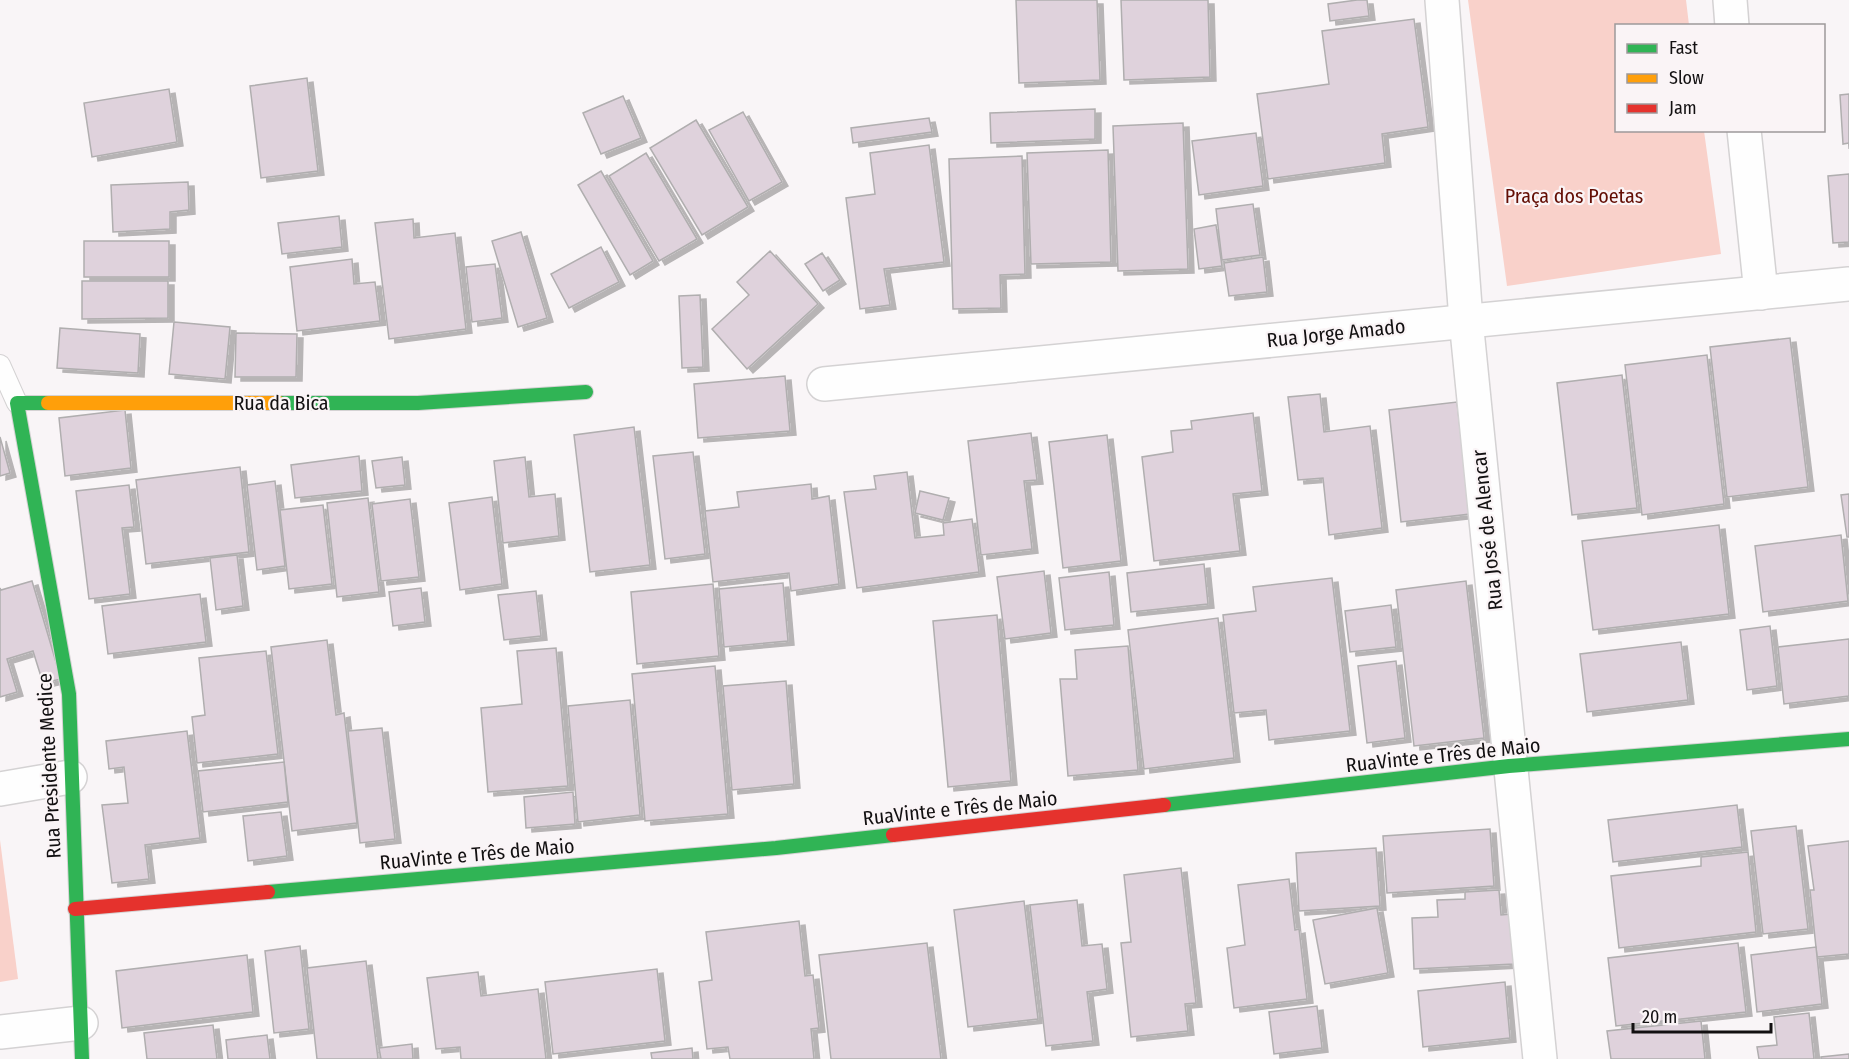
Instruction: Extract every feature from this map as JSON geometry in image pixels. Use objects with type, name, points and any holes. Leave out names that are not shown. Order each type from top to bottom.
[{"type":"street","name":"Rua José de Alencar","points":[[1442,0],[1466,320],[1540,1059]]},
{"type":"street","points":[[1730,0],[1732,24]]},
{"type":"street","points":[[1744,132],[1761,293]]},
{"type":"street","name":"Rua Jorge Amado","points":[[824,384],[1849,284]]},
{"type":"street","name":"Rua da Bica","points":[[17,403],[418,403],[586,392]]},
{"type":"street","name":"Rua Presidente Medice","points":[[17,403],[69,694],[69,777],[82,1059]]},
{"type":"street","name":"RuaVinte e Três de Maio","points":[[75,909],[776,848],[1509,766],[1849,739]]},
{"type":"street","points":[[0,789],[69,777]]},
{"type":"street","points":[[0,1032],[81,1023]]},
{"type":"lane","points":[[0,365],[17,403]]},
{"type":"green space","name":"Praça dos Poetas","points":[[1468,0],[1686,0],[1689,24],[1615,24],[1615,132],[1704,132],[1721,254],[1507,286]]},
{"type":"green space","points":[[0,840],[18,979],[0,982]]},
{"type":"building","points":[[1016,0],[1097,0],[1100,80],[1019,83]]},
{"type":"building","points":[[1121,0],[1208,0],[1210,77],[1124,80]]},
{"type":"building","points":[[1367,0],[1369,16],[1330,21],[1328,4]]},
{"type":"building","points":[[1414,19],[1428,127],[1382,134],[1385,163],[1268,179],[1257,94],[1329,84],[1322,31]]},
{"type":"building","points":[[307,78],[318,171],[261,178],[250,86]]},
{"type":"building","points":[[169,89],[177,142],[92,157],[84,103]]},
{"type":"building","points":[[1849,94],[1849,143],[1843,144],[1840,95]]},
{"type":"building","points":[[623,96],[641,138],[601,154],[583,113]]},
{"type":"building","points":[[1095,109],[1095,139],[991,143],[990,113]]},
{"type":"building","points":[[743,112],[782,182],[749,201],[709,130]]},
{"type":"building","points":[[929,118],[932,132],[853,143],[851,128]]},
{"type":"building","points":[[696,120],[748,207],[702,235],[650,148]]},
{"type":"building","points":[[1183,123],[1188,269],[1118,271],[1113,126]]},
{"type":"building","points":[[1256,133],[1263,186],[1199,195],[1192,141]]},
{"type":"building","points":[[929,145],[944,262],[884,269],[890,305],[860,309],[846,198],[875,194],[870,153]]},
{"type":"building","points":[[1108,150],[1111,262],[1031,264],[1027,153]]},
{"type":"building","points":[[646,153],[697,239],[659,261],[609,176]]},
{"type":"building","points":[[1022,156],[1025,274],[1000,275],[1001,308],[953,309],[949,159]]},
{"type":"building","points":[[601,171],[653,261],[630,275],[578,185]]},
{"type":"building","points":[[1849,174],[1849,242],[1833,243],[1828,176]]},
{"type":"building","points":[[188,182],[189,210],[170,212],[170,229],[113,232],[111,185]]},
{"type":"building","points":[[1253,204],[1260,255],[1222,260],[1216,209]]},
{"type":"building","points":[[339,216],[342,247],[282,254],[278,223]]},
{"type":"building","points":[[413,219],[414,238],[455,233],[466,329],[389,339],[375,223]]},
{"type":"building","points":[[1216,225],[1222,266],[1199,269],[1194,229]]},
{"type":"building","points":[[521,232],[547,318],[518,327],[492,241]]},
{"type":"building","points":[[84,241],[169,241],[169,277],[84,277]]},
{"type":"building","points":[[601,247],[619,282],[569,308],[551,274]]},
{"type":"building","points":[[770,251],[818,304],[747,369],[712,329],[749,295],[737,282]]},
{"type":"building","points":[[822,253],[840,280],[823,291],[805,264]]},
{"type":"building","points":[[1263,257],[1267,292],[1229,296],[1224,263]]},
{"type":"building","points":[[352,259],[354,284],[375,282],[380,321],[297,331],[290,267]]},
{"type":"building","points":[[495,264],[502,318],[472,322],[466,267]]},
{"type":"building","points":[[82,281],[168,281],[168,318],[82,319]]},
{"type":"building","points":[[700,295],[703,367],[682,368],[679,296]]},
{"type":"building","points":[[174,322],[230,327],[225,379],[169,374]]},
{"type":"building","points":[[60,328],[140,334],[138,373],[57,368]]},
{"type":"building","points":[[236,333],[297,334],[296,377],[235,377]]},
{"type":"building","points":[[1790,338],[1808,487],[1727,497],[1710,347]]},
{"type":"building","points":[[1707,355],[1724,504],[1642,515],[1625,365]]},
{"type":"building","points":[[1622,375],[1637,508],[1572,515],[1557,383]]},
{"type":"building","points":[[785,376],[790,431],[698,438],[694,384]]},
{"type":"building","points":[[1320,394],[1324,432],[1370,426],[1382,528],[1329,535],[1323,478],[1298,480],[1288,397]]},
{"type":"building","points":[[1457,402],[1470,514],[1401,522],[1389,410]]},
{"type":"building","points":[[125,410],[131,468],[65,476],[59,418]]},
{"type":"building","points":[[1253,413],[1262,491],[1233,494],[1240,551],[1154,561],[1142,457],[1173,452],[1171,431],[1192,429],[1191,421]]},
{"type":"building","points":[[634,427],[650,565],[590,572],[574,435]]},
{"type":"building","points":[[1031,433],[1037,480],[1024,481],[1032,549],[981,555],[968,441]]},
{"type":"building","points":[[1107,435],[1121,561],[1063,568],[1049,442]]},
{"type":"building","points":[[0,437],[10,473],[0,476]]},
{"type":"building","points":[[693,452],[705,554],[665,559],[653,456]]},
{"type":"building","points":[[359,456],[362,491],[295,498],[291,465]]},
{"type":"building","points":[[402,457],[405,485],[376,488],[372,461]]},
{"type":"building","points":[[525,457],[529,497],[555,494],[559,536],[503,543],[494,461]]},
{"type":"building","points":[[240,467],[249,552],[146,564],[136,480]]},
{"type":"building","points":[[907,472],[915,538],[944,535],[943,523],[972,519],[979,572],[857,588],[844,492],[876,489],[874,476]]},
{"type":"building","points":[[275,481],[285,566],[257,570],[247,485]]},
{"type":"building","points":[[811,484],[812,499],[829,496],[839,584],[791,591],[789,573],[713,582],[705,511],[739,507],[737,492]]},
{"type":"building","points":[[129,485],[134,527],[122,528],[130,594],[89,599],[76,491]]},
{"type":"building","points":[[920,491],[949,498],[943,520],[915,513]]},
{"type":"building","points":[[1849,494],[1849,537],[1847,537],[1841,495]]},
{"type":"building","points":[[492,497],[502,584],[460,590],[449,503]]},
{"type":"building","points":[[368,498],[379,592],[337,597],[327,503]]},
{"type":"building","points":[[410,499],[419,577],[381,581],[372,504]]},
{"type":"building","points":[[323,505],[332,584],[289,589],[280,510]]},
{"type":"building","points":[[1719,525],[1729,614],[1593,630],[1582,541]]},
{"type":"building","points":[[1841,535],[1848,601],[1763,612],[1755,546]]},
{"type":"building","points":[[237,555],[243,606],[216,610],[210,558]]},
{"type":"building","points":[[1204,564],[1208,604],[1131,612],[1127,573]]},
{"type":"building","points":[[1044,571],[1051,633],[1005,639],[997,577]]},
{"type":"building","points":[[1109,572],[1114,625],[1065,630],[1059,578]]},
{"type":"building","points":[[1332,578],[1350,731],[1269,740],[1266,710],[1234,713],[1223,615],[1256,611],[1253,587]]},
{"type":"building","points":[[32,581],[61,679],[43,683],[33,651],[7,659],[17,692],[0,697],[0,588],[1,590]]},
{"type":"building","points":[[1466,581],[1484,738],[1414,746],[1396,590]]},
{"type":"building","points":[[783,583],[788,641],[724,647],[719,589]]},
{"type":"building","points":[[713,584],[719,656],[637,664],[631,592]]},
{"type":"building","points":[[421,588],[425,622],[393,626],[389,592]]},
{"type":"building","points":[[536,591],[541,636],[504,640],[498,595]]},
{"type":"building","points":[[200,594],[206,642],[108,654],[102,606]]},
{"type":"building","points":[[1391,605],[1396,647],[1350,652],[1345,611]]},
{"type":"building","points":[[997,615],[1011,781],[948,787],[933,621]]},
{"type":"building","points":[[1218,618],[1234,758],[1144,769],[1128,630]]},
{"type":"building","points":[[1770,626],[1777,686],[1747,690],[1740,630]]},
{"type":"building","points":[[1849,639],[1849,696],[1784,704],[1778,647]]},
{"type":"building","points":[[327,640],[336,715],[344,713],[357,823],[292,831],[271,647]]},
{"type":"building","points":[[1681,642],[1688,700],[1587,712],[1580,654]]},
{"type":"building","points":[[1128,646],[1138,770],[1068,776],[1060,679],[1077,679],[1075,650]]},
{"type":"building","points":[[556,648],[568,786],[488,792],[481,708],[522,704],[517,651]]},
{"type":"building","points":[[266,651],[278,754],[197,763],[192,717],[205,715],[199,658]]},
{"type":"building","points":[[1396,661],[1405,738],[1367,743],[1358,666]]},
{"type":"building","points":[[715,666],[728,814],[645,821],[632,674]]},
{"type":"building","points":[[786,681],[794,784],[732,790],[723,686]]},
{"type":"building","points":[[630,700],[640,815],[578,822],[568,706]]},
{"type":"building","points":[[382,728],[395,839],[360,843],[348,731]]},
{"type":"building","points":[[187,731],[200,838],[145,845],[149,879],[112,883],[102,805],[128,803],[124,767],[109,769],[106,741]]},
{"type":"building","points":[[284,762],[288,802],[203,812],[198,771]]},
{"type":"building","points":[[573,792],[575,824],[526,828],[524,797]]},
{"type":"building","points":[[1737,805],[1742,847],[1613,862],[1608,820]]},
{"type":"building","points":[[281,812],[287,856],[248,861],[243,816]]},
{"type":"building","points":[[1796,826],[1808,929],[1763,934],[1751,831]]},
{"type":"building","points":[[1490,829],[1494,886],[1387,893],[1383,836]]},
{"type":"building","points":[[1849,841],[1849,954],[1817,957],[1810,890],[1814,890],[1808,846]]},
{"type":"building","points":[[1376,848],[1380,906],[1299,911],[1296,853]]},
{"type":"building","points":[[1748,852],[1756,932],[1619,948],[1611,876],[1701,866],[1701,857]]},
{"type":"building","points":[[1181,868],[1196,1003],[1185,1004],[1188,1031],[1131,1037],[1121,943],[1131,942],[1124,875]]},
{"type":"building","points":[[1289,879],[1295,930],[1299,929],[1307,999],[1234,1008],[1227,948],[1245,945],[1238,885]]},
{"type":"building","points":[[1499,890],[1501,915],[1512,914],[1514,964],[1414,969],[1412,918],[1438,917],[1437,900],[1465,899],[1465,892]]},
{"type":"building","points":[[1077,900],[1082,946],[1102,944],[1107,989],[1087,992],[1093,1041],[1046,1046],[1030,905]]},
{"type":"building","points":[[1024,901],[1038,1019],[968,1027],[954,910]]},
{"type":"building","points":[[1377,908],[1388,973],[1325,984],[1313,920]]},
{"type":"building","points":[[799,921],[805,976],[813,975],[819,1028],[811,1029],[814,1059],[730,1059],[728,1047],[707,1049],[699,982],[712,980],[706,932]]},
{"type":"building","points":[[927,943],[941,1059],[831,1059],[819,955]]},
{"type":"building","points":[[1738,943],[1746,1012],[1616,1026],[1608,958]]},
{"type":"building","points":[[300,946],[309,1029],[274,1033],[265,951]]},
{"type":"building","points":[[1816,947],[1822,1004],[1757,1012],[1751,955]]},
{"type":"building","points":[[247,955],[253,1012],[122,1028],[116,971]]},
{"type":"building","points":[[366,961],[378,1059],[317,1059],[307,968]]},
{"type":"building","points":[[657,969],[665,1041],[553,1054],[545,982]]},
{"type":"building","points":[[478,972],[481,996],[538,989],[546,1059],[461,1059],[460,1047],[436,1049],[427,978]]},
{"type":"building","points":[[1505,982],[1510,1038],[1423,1047],[1418,991]]},
{"type":"building","points":[[1317,1006],[1322,1048],[1274,1054],[1269,1012]]},
{"type":"building","points":[[1809,1013],[1814,1059],[1759,1059],[1757,1047],[1777,1045],[1774,1017]]},
{"type":"building","points":[[1701,1021],[1705,1059],[1611,1059],[1607,1031]]},
{"type":"building","points":[[213,1025],[217,1059],[147,1059],[144,1033]]},
{"type":"building","points":[[267,1035],[270,1059],[228,1059],[226,1040]]},
{"type":"building","points":[[412,1044],[413,1059],[381,1059],[379,1048]]},
{"type":"building","points":[[692,1048],[693,1059],[652,1059],[651,1053]]},
{"type":"building","points":[[1849,1054],[1849,1059],[1821,1059],[1821,1057]]},
{"type":"traffic: fast","points":[[279,403],[418,403],[586,392]]},
{"type":"traffic: fast","points":[[48,403],[17,403],[69,694],[82,1059]]},
{"type":"traffic: fast","points":[[1164,805],[1509,766],[1849,739]]},
{"type":"traffic: fast","points":[[268,892],[776,848],[893,835]]},
{"type":"traffic: slow","points":[[48,403],[279,403]]},
{"type":"traffic: jam","points":[[893,835],[1164,805]]},
{"type":"traffic: jam","points":[[75,909],[268,892]]}]
